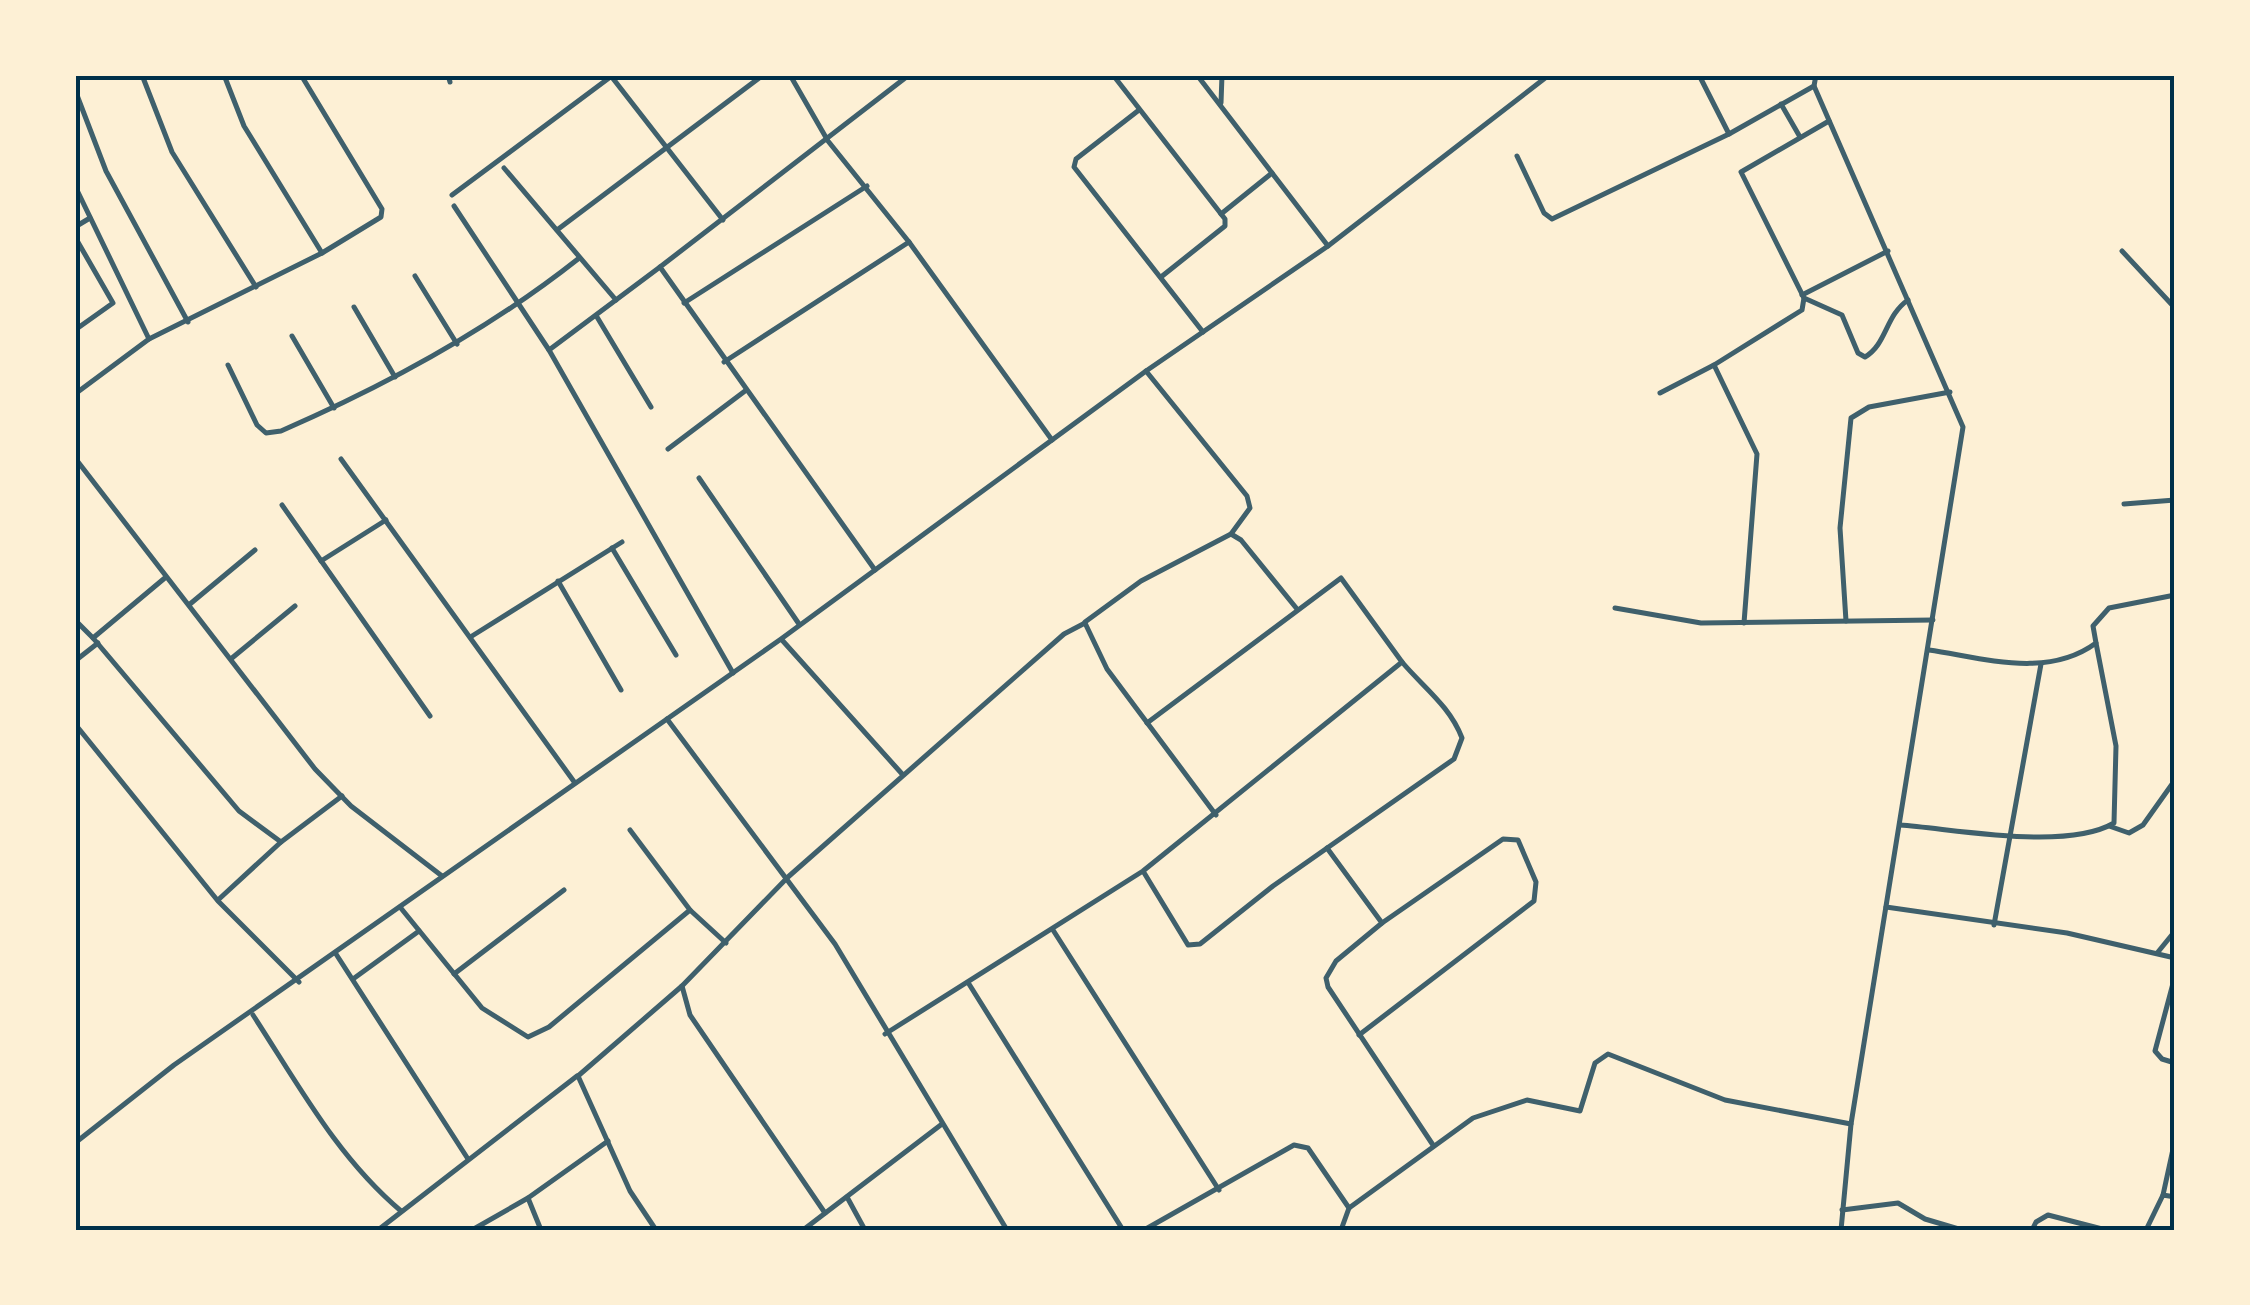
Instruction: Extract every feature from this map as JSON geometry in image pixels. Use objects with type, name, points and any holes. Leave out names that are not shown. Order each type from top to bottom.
[{"type":"street","points":[[142,75],[172,152],[256,288]]},
{"type":"street","points":[[224,75],[244,126],[322,253]]},
{"type":"street","points":[[75,394],[149,339],[322,253],[383,214],[301,75]]},
{"type":"street","points":[[558,230],[763,75]]},
{"type":"street","points":[[790,75],[828,141],[909,242],[1052,440]]},
{"type":"street","points":[[549,350],[910,75]]},
{"type":"street","points":[[1113,75],[1221,214],[1225,226],[1161,276]]},
{"type":"street","points":[[1197,75],[1328,246]]},
{"type":"street","points":[[1220,106],[1222,75]]},
{"type":"street","points":[[75,1144],[174,1065],[298,982],[442,876],[781,639],[1146,371],[1328,246],[1549,75]]},
{"type":"street","points":[[1698,75],[1729,134]]},
{"type":"street","points":[[1816,75],[1814,86],[1963,428],[1851,1124],[1841,1230]]},
{"type":"street","points":[[452,195],[612,76],[723,220]]},
{"type":"street","points":[[1517,156],[1544,213],[1552,219],[1729,134],[1814,86]]},
{"type":"street","points":[[75,90],[106,170],[188,322]]},
{"type":"street","points":[[1780,104],[1800,137]]},
{"type":"street","points":[[1138,110],[1073,162],[1203,332]]},
{"type":"street","points":[[1660,394],[1714,366],[1802,310],[1803,297],[1741,172],[1829,121]]},
{"type":"street","points":[[504,168],[616,300]]},
{"type":"street","points":[[1221,214],[1272,173]]},
{"type":"street","points":[[75,186],[149,339]]},
{"type":"street","points":[[684,303],[867,186]]},
{"type":"street","points":[[454,206],[549,350],[732,673]]},
{"type":"street","points":[[75,226],[90,218]]},
{"type":"street","points":[[75,238],[112,303],[75,330]]},
{"type":"street","points":[[724,362],[909,242]]},
{"type":"street","points":[[1803,297],[1888,251]]},
{"type":"street","points":[[2122,251],[2175,308]]},
{"type":"street","points":[[228,365],[257,425],[266,433],[281,431],[456,344],[518,307],[578,259]]},
{"type":"street","points":[[660,267],[874,570]]},
{"type":"street","points":[[415,276],[456,344]]},
{"type":"street","points":[[1803,297],[1842,315],[1858,354],[1864,357],[1878,347],[1891,314],[1909,300]]},
{"type":"street","points":[[354,306],[395,377]]},
{"type":"street","points":[[597,317],[650,406]]},
{"type":"street","points":[[292,336],[334,408]]},
{"type":"street","points":[[1714,366],[1757,454],[1744,622]]},
{"type":"street","points":[[378,1230],[578,1076],[682,986],[788,877],[1064,634],[1140,581],[1231,534],[1250,508],[1247,496],[1146,371]]},
{"type":"street","points":[[668,449],[745,391]]},
{"type":"street","points":[[1846,621],[1841,596],[1840,528],[1851,418],[1870,406],[1950,392]]},
{"type":"street","points":[[75,458],[315,770],[442,876]]},
{"type":"street","points":[[341,458],[574,783]]},
{"type":"street","points":[[699,478],[799,624]]},
{"type":"street","points":[[2124,504],[2175,500]]},
{"type":"street","points":[[282,505],[430,716]]},
{"type":"street","points":[[321,561],[386,520]]},
{"type":"street","points":[[1231,534],[1241,540],[1297,609]]},
{"type":"street","points":[[472,636],[622,542]]},
{"type":"street","points":[[612,548],[676,655]]},
{"type":"street","points":[[190,604],[254,550]]},
{"type":"street","points":[[75,660],[166,578]]},
{"type":"street","points":[[1143,871],[1171,924],[1193,946],[1214,935],[1327,848],[1454,759],[1460,748],[1458,728],[1443,704],[1402,662],[1344,579],[1297,609],[1146,723]]},
{"type":"street","points":[[558,581],[621,690]]},
{"type":"street","points":[[1900,825],[2056,835],[2114,823],[2116,746],[2093,626],[2109,608],[2175,595]]},
{"type":"street","points":[[232,658],[295,606]]},
{"type":"street","points":[[1616,608],[1700,624],[1933,620]]},
{"type":"street","points":[[75,620],[238,811],[281,842]]},
{"type":"street","points":[[1084,623],[1107,669],[1216,816]]},
{"type":"street","points":[[781,639],[902,776]]},
{"type":"street","points":[[1928,650],[2042,664],[2069,658],[2096,643]]},
{"type":"street","points":[[885,1034],[970,984],[1143,871],[1216,816],[1402,662]]},
{"type":"street","points":[[1994,926],[2042,664]]},
{"type":"street","points":[[666,719],[835,944],[885,1034],[1006,1230]]},
{"type":"street","points":[[75,724],[218,901],[298,982]]},
{"type":"street","points":[[2109,826],[2129,833],[2143,824],[2175,780]]},
{"type":"street","points":[[218,901],[281,842],[342,796]]},
{"type":"street","points":[[630,830],[690,910],[726,944]]},
{"type":"street","points":[[1359,1035],[1534,901],[1536,882],[1518,840],[1503,839],[1382,923],[1336,961],[1326,978],[1359,1035],[1434,1146]]},
{"type":"street","points":[[1327,848],[1382,923]]},
{"type":"street","points":[[454,974],[564,890]]},
{"type":"street","points":[[400,907],[496,1020],[522,1036],[533,1036],[690,910]]},
{"type":"street","points":[[1886,907],[1994,926],[2067,933],[2175,958]]},
{"type":"street","points":[[1052,930],[1219,1190]]},
{"type":"street","points":[[353,979],[419,931]]},
{"type":"street","points":[[2158,952],[2175,931]]},
{"type":"street","points":[[336,954],[468,1159]]},
{"type":"street","points":[[2175,976],[2155,1051],[2162,1059],[2175,1063]]},
{"type":"street","points":[[970,984],[1122,1230]]},
{"type":"street","points":[[682,986],[690,1015],[788,1164],[825,1212]]},
{"type":"street","points":[[252,1014],[366,1182],[400,1211]]},
{"type":"street","points":[[1341,1230],[1350,1208],[1473,1118],[1527,1100],[1575,1114],[1595,1062],[1608,1054],[1725,1100],[1851,1124]]},
{"type":"street","points":[[578,1076],[630,1191],[656,1230]]},
{"type":"street","points":[[803,1230],[942,1124]]},
{"type":"street","points":[[2146,1230],[2163,1195],[2175,1140]]},
{"type":"street","points":[[472,1230],[528,1198],[608,1141]]},
{"type":"street","points":[[1144,1230],[1294,1146],[1308,1148],[1350,1208]]},
{"type":"street","points":[[2163,1195],[2175,1197]]},
{"type":"street","points":[[846,1196],[865,1230]]},
{"type":"street","points":[[528,1198],[541,1230]]},
{"type":"street","points":[[1842,1210],[1898,1202],[1925,1219],[1962,1230]]},
{"type":"street","points":[[2032,1230],[2048,1214],[2106,1230]]}]
